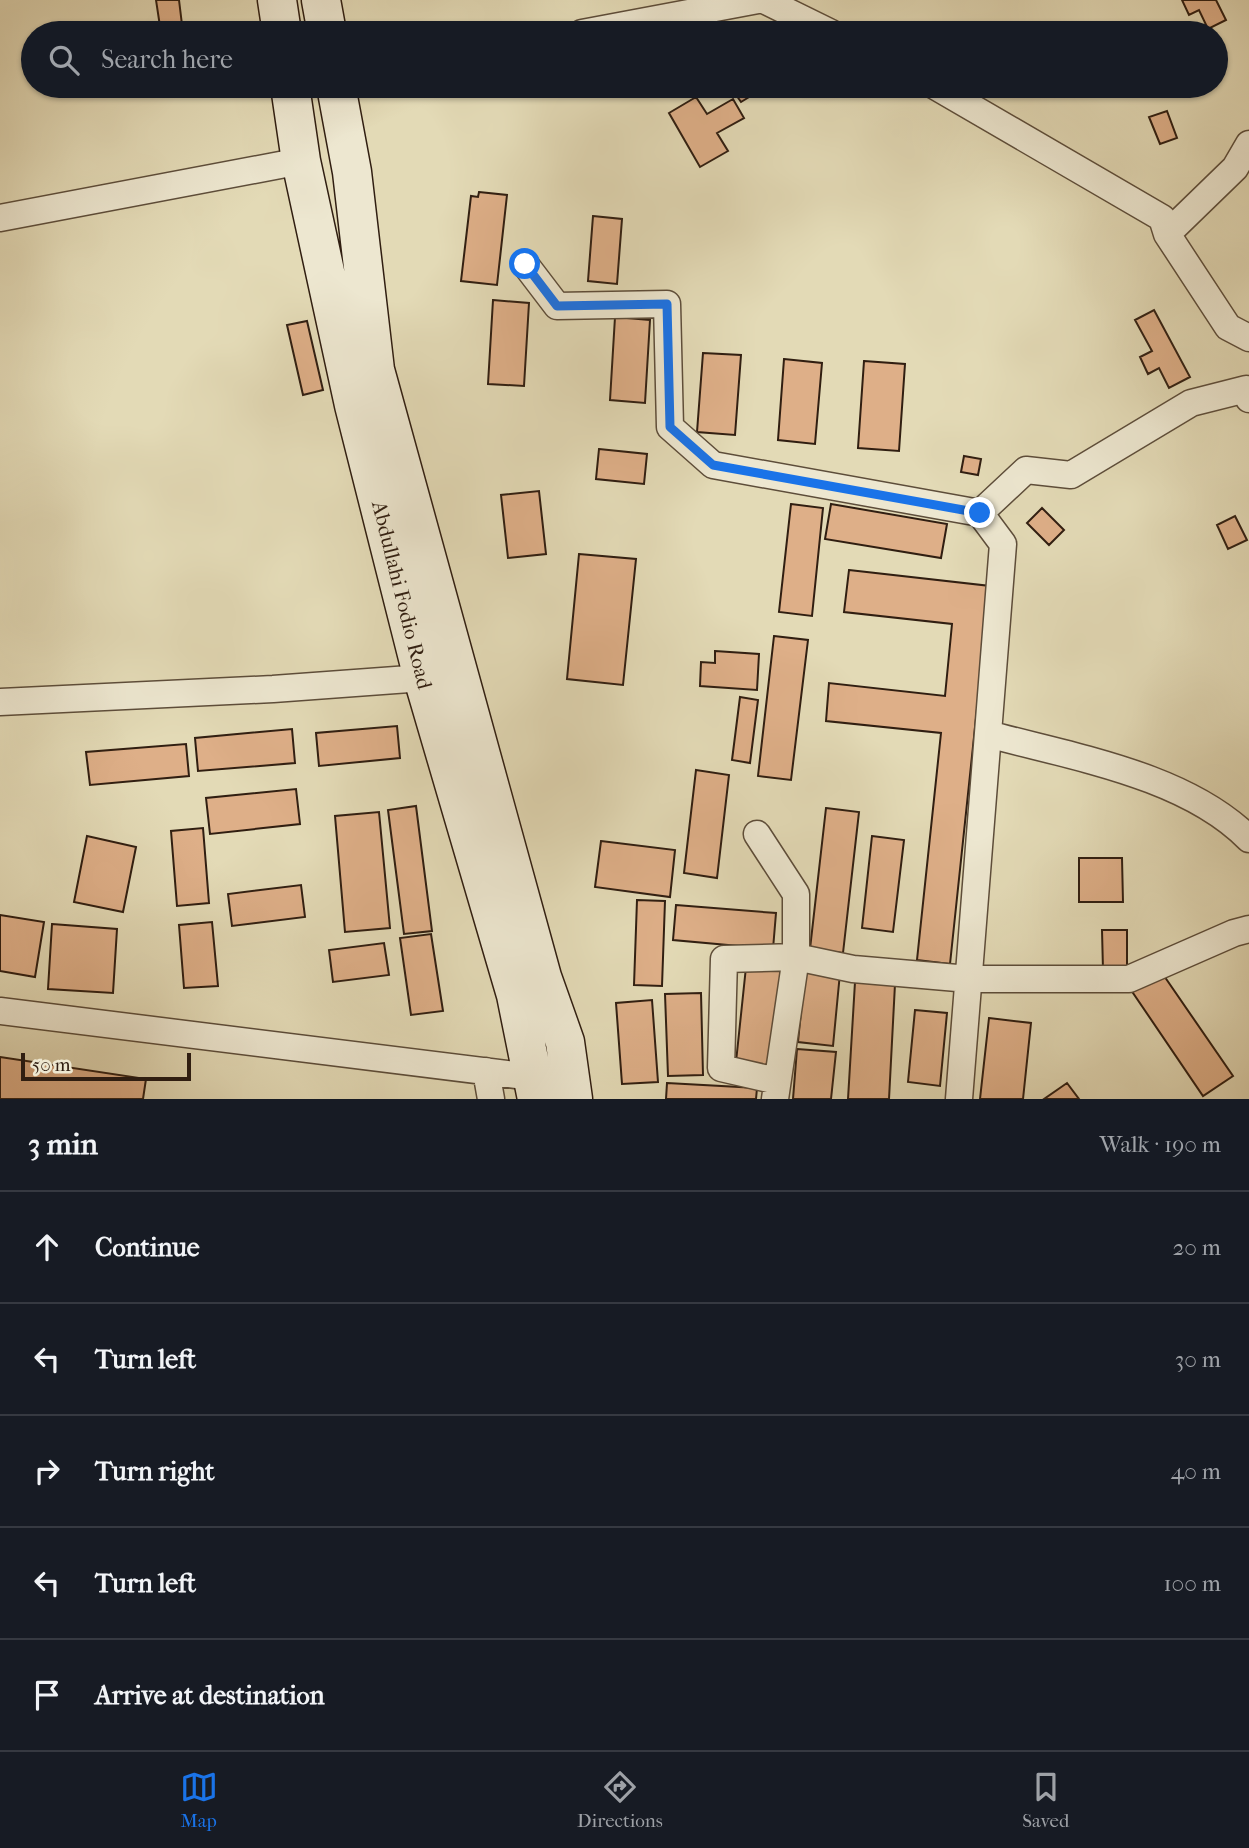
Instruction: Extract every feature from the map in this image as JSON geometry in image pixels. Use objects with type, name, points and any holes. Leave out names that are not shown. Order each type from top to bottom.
[{"type":"main road","points":[[277,0],[280,21]]},
{"type":"main road","name":"Abdullahi Fodio Road","points":[[292,98],[301,161],[354,405],[423,678],[516,995],[534,1088]]},
{"type":"main road","name":"Abdullahi Fodio Road","points":[[338,98],[352,172],[374,370],[539,964],[565,1042],[573,1099]]},
{"type":"street","points":[[646,21],[758,0]]},
{"type":"street","points":[[764,0],[807,21]]},
{"type":"street","points":[[956,98],[1162,218],[1167,234],[1228,327],[1249,338]]},
{"type":"street","points":[[1167,234],[1235,168],[1249,144]]},
{"type":"street","points":[[0,218],[301,161]]},
{"type":"street","points":[[525,264],[557,306],[667,304],[670,427],[713,465],[980,513],[1003,544],[959,1099]]},
{"type":"street","points":[[980,513],[1026,470],[1071,475],[1191,403],[1246,389],[1249,399]]},
{"type":"street","points":[[0,702],[273,690],[423,678]]},
{"type":"street","points":[[988,734],[1157,780],[1236,826],[1249,839]]},
{"type":"street","points":[[757,834],[796,894],[796,957],[776,1090],[721,1068],[724,959],[796,957],[853,969],[969,979],[1129,979],[1249,929]]},
{"type":"street","points":[[0,1011],[486,1071],[534,1088]]},
{"type":"street","points":[[486,1071],[492,1099]]},
{"type":"building","points":[[156,0],[179,0],[182,21],[159,21]]},
{"type":"building","points":[[1182,0],[1216,0],[1226,20],[1204,21],[1199,10],[1189,15]]},
{"type":"building","points":[[694,98],[707,114],[733,99],[744,118],[717,133],[728,151],[700,167],[669,113]]},
{"type":"building","points":[[1167,111],[1177,138],[1160,144],[1149,117]]},
{"type":"building","points":[[479,192],[507,195],[497,285],[461,281],[471,196],[478,197]]},
{"type":"building","points":[[593,216],[622,219],[617,284],[588,281]]},
{"type":"building","points":[[493,300],[529,303],[524,386],[488,384]]},
{"type":"building","points":[[1154,310],[1190,377],[1169,388],[1159,368],[1148,374],[1140,357],[1152,351],[1135,320]]},
{"type":"building","points":[[615,317],[650,320],[645,403],[610,400]]},
{"type":"building","points":[[307,321],[323,390],[303,395],[287,325]]},
{"type":"building","points":[[703,353],[741,355],[735,435],[697,432]]},
{"type":"building","points":[[784,359],[822,363],[815,444],[778,440]]},
{"type":"building","points":[[864,361],[905,364],[899,451],[858,448]]},
{"type":"building","points":[[599,449],[647,454],[644,484],[596,479]]},
{"type":"building","points":[[964,456],[981,459],[978,475],[961,472]]},
{"type":"building","points":[[539,491],[546,554],[508,558],[501,495]]},
{"type":"building","points":[[791,504],[823,508],[812,616],[779,612]]},
{"type":"building","points":[[831,504],[947,524],[941,558],[825,539]]},
{"type":"building","points":[[1042,508],[1064,530],[1049,545],[1027,523]]},
{"type":"building","points":[[1235,516],[1247,540],[1228,549],[1217,525]]},
{"type":"building","points":[[579,554],[636,559],[623,685],[567,679]]},
{"type":"building","points":[[849,570],[990,586],[950,964],[917,960],[941,733],[826,721],[829,683],[945,696],[952,624],[844,612]]},
{"type":"building","points":[[774,636],[808,640],[791,780],[758,776]]},
{"type":"building","points":[[715,651],[759,654],[757,690],[700,686],[701,662],[715,663]]},
{"type":"building","points":[[740,697],[758,700],[750,763],[732,760]]},
{"type":"building","points":[[397,726],[400,758],[319,766],[316,733]]},
{"type":"building","points":[[292,729],[295,763],[198,771],[195,738]]},
{"type":"building","points":[[186,744],[189,776],[90,785],[86,752]]},
{"type":"building","points":[[696,770],[729,775],[717,878],[684,873]]},
{"type":"building","points":[[296,789],[300,824],[210,834],[206,798]]},
{"type":"building","points":[[416,806],[432,931],[404,934],[388,810]]},
{"type":"building","points":[[826,808],[859,812],[843,953],[810,949]]},
{"type":"building","points":[[379,812],[390,928],[345,932],[335,816]]},
{"type":"building","points":[[203,828],[209,903],[177,906],[171,831]]},
{"type":"building","points":[[87,836],[136,847],[123,912],[74,902]]},
{"type":"building","points":[[872,836],[904,840],[893,932],[862,928]]},
{"type":"building","points":[[601,841],[675,850],[670,897],[595,887]]},
{"type":"building","points":[[1079,858],[1122,858],[1123,902],[1079,902]]},
{"type":"building","points":[[301,885],[305,917],[232,926],[228,894]]},
{"type":"building","points":[[637,900],[665,901],[662,986],[634,985]]},
{"type":"building","points":[[676,905],[776,913],[773,949],[673,940]]},
{"type":"building","points":[[0,915],[44,922],[35,977],[0,971]]},
{"type":"building","points":[[212,922],[218,986],[184,988],[179,925]]},
{"type":"building","points":[[52,924],[117,929],[113,993],[48,989]]},
{"type":"building","points":[[1102,930],[1127,930],[1127,970],[1103,970]]},
{"type":"building","points":[[431,934],[443,1011],[411,1015],[400,938]]},
{"type":"building","points":[[384,943],[389,975],[333,982],[329,950]]},
{"type":"building","points":[[746,967],[782,971],[772,1066],[736,1062]]},
{"type":"building","points":[[805,969],[840,973],[833,1046],[798,1042]]},
{"type":"building","points":[[1160,970],[1233,1076],[1203,1096],[1131,990]]},
{"type":"building","points":[[855,982],[895,984],[889,1099],[848,1099]]},
{"type":"building","points":[[701,993],[703,1075],[668,1076],[665,994]]},
{"type":"building","points":[[652,1000],[658,1082],[622,1084],[616,1003]]},
{"type":"building","points":[[915,1010],[947,1013],[940,1086],[908,1082]]},
{"type":"building","points":[[989,1018],[1031,1023],[1023,1099],[980,1099]]},
{"type":"building","points":[[797,1049],[836,1052],[831,1099],[793,1099]]},
{"type":"building","points":[[0,1057],[146,1079],[143,1099],[0,1099]]},
{"type":"building","points":[[667,1083],[757,1088],[756,1099],[666,1099]]},
{"type":"building","points":[[1067,1083],[1079,1099],[1044,1099]]},
{"type":"route","points":[[525,264],[557,306],[667,304],[670,427],[713,465],[980,513]]}]
